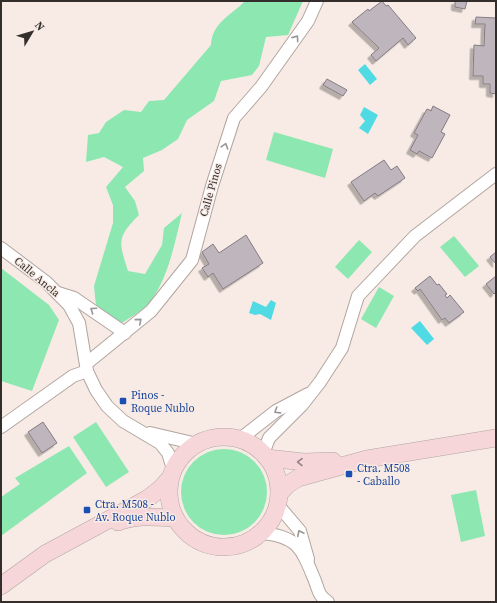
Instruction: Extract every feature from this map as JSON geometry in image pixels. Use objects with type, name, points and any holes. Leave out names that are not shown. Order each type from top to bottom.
[{"type":"main road","points":[[1,586],[45,554],[147,499],[161,488],[184,454],[197,444],[211,439],[223,437],[240,439],[249,443],[265,456],[274,470],[278,499]]},
{"type":"main road","points":[[172,473],[169,500],[175,518],[188,535],[203,543],[219,547],[235,546],[248,541],[261,533],[272,518],[278,499],[287,485],[298,478],[367,459],[496,438]]},
{"type":"main road","points":[[265,456],[304,462],[367,459]]},
{"type":"main road","points":[[72,540],[128,518],[149,516],[175,518]]},
{"type":"street","name":"Calle Pinos","points":[[1,427],[29,409],[87,367],[151,311],[192,260],[212,186],[234,118],[265,81],[308,20],[318,1]]},
{"type":"street","points":[[265,456],[269,438],[302,405],[320,382],[342,348],[358,296],[415,236],[496,174]]},
{"type":"street","name":"Calle Ancla","points":[[1,248],[46,282],[69,305],[79,323],[87,367],[96,390],[107,406],[123,422],[160,443],[168,453],[172,473]]},
{"type":"street","points":[[57,292],[74,298],[125,333]]},
{"type":"street","points":[[240,439],[276,411],[311,392]]},
{"type":"street","name":"Calle Ancla","points":[[137,430],[197,444]]},
{"type":"street","points":[[278,499],[300,531],[310,568]]},
{"type":"street","points":[[261,533],[278,534],[292,542],[304,555],[322,600]]},
{"type":"green space","points":[[245,1],[303,1],[288,35],[266,37],[259,66],[252,75],[221,81],[214,101],[187,120],[178,139],[162,150],[143,158],[144,171],[125,187],[135,201],[139,215],[126,229],[123,235],[121,247],[128,271],[145,274],[162,245],[164,228],[182,213],[173,250],[165,276],[159,288],[145,307],[122,323],[96,306],[94,286],[113,223],[113,205],[106,187],[123,167],[104,157],[86,162],[88,135],[99,133],[106,122],[124,110],[141,112],[149,101],[164,100],[211,45],[212,37],[219,25]]},
{"type":"green space","points":[[274,132],[333,149],[325,178],[266,160]]},
{"type":"green space","points":[[454,236],[479,266],[465,277],[440,247]]},
{"type":"green space","points":[[359,240],[372,252],[348,279],[335,267]]},
{"type":"green space","points":[[1,268],[49,305],[59,320],[32,391],[1,381]]},
{"type":"green space","points":[[379,287],[394,296],[376,328],[361,319]]},
{"type":"green space","points":[[96,422],[129,472],[106,487],[73,437]]},
{"type":"green space","points":[[69,446],[87,473],[1,536],[1,497],[20,484],[15,478]]},
{"type":"green space","points":[[216,449],[232,449],[241,452],[255,461],[264,475],[267,484],[267,500],[264,509],[255,523],[241,532],[232,535],[216,535],[200,528],[193,523],[188,516],[181,500],[181,484],[188,468],[193,461],[200,456]]},
{"type":"green space","points":[[476,490],[485,536],[461,542],[451,495]]},
{"type":"water","points":[[365,64],[377,79],[370,85],[358,70]]},
{"type":"water","points":[[364,107],[378,115],[368,134],[359,128],[365,121],[360,115]]},
{"type":"water","points":[[271,300],[276,303],[271,320],[260,314],[255,315],[249,313],[253,301],[266,307]]},
{"type":"water","points":[[420,321],[434,339],[427,345],[411,328]]},
{"type":"building","points":[[382,1],[386,6],[388,5],[416,38],[408,45],[403,38],[376,61],[371,55],[379,48],[352,22],[368,9],[369,11]]},
{"type":"building","points":[[455,1],[467,1],[465,9],[455,7]]},
{"type":"building","points":[[476,17],[496,18],[496,94],[490,93],[490,84],[483,84],[483,76],[473,76],[474,45],[484,46],[485,24],[475,24]]},
{"type":"building","points":[[327,79],[347,90],[343,96],[323,85]]},
{"type":"building","points":[[433,106],[450,115],[441,132],[445,134],[432,158],[419,151],[417,154],[410,150],[418,135],[414,133],[427,109],[431,111]]},
{"type":"building","points":[[384,160],[391,170],[397,166],[405,178],[378,196],[375,193],[364,201],[351,182]]},
{"type":"building","points":[[246,235],[263,263],[223,289],[213,273],[208,277],[202,268],[209,264],[202,252],[213,244],[219,253]]},
{"type":"building","points":[[496,252],[496,264],[490,257]]},
{"type":"building","points":[[430,276],[447,294],[445,295],[447,298],[450,295],[464,312],[449,323],[445,318],[442,320],[420,289],[418,291],[415,288]]},
{"type":"building","points":[[496,276],[496,292],[494,294],[486,284]]},
{"type":"building","points":[[43,422],[57,443],[42,453],[28,432]]},
{"type":"place","name":"Pinos - Roque Nublo","points":[[123,401]]},
{"type":"place","name":"Ctra. M508 - Caballo","points":[[349,474]]},
{"type":"place","name":"Ctra. M508 - Av. Roque Nublo","points":[[87,510]]}]
